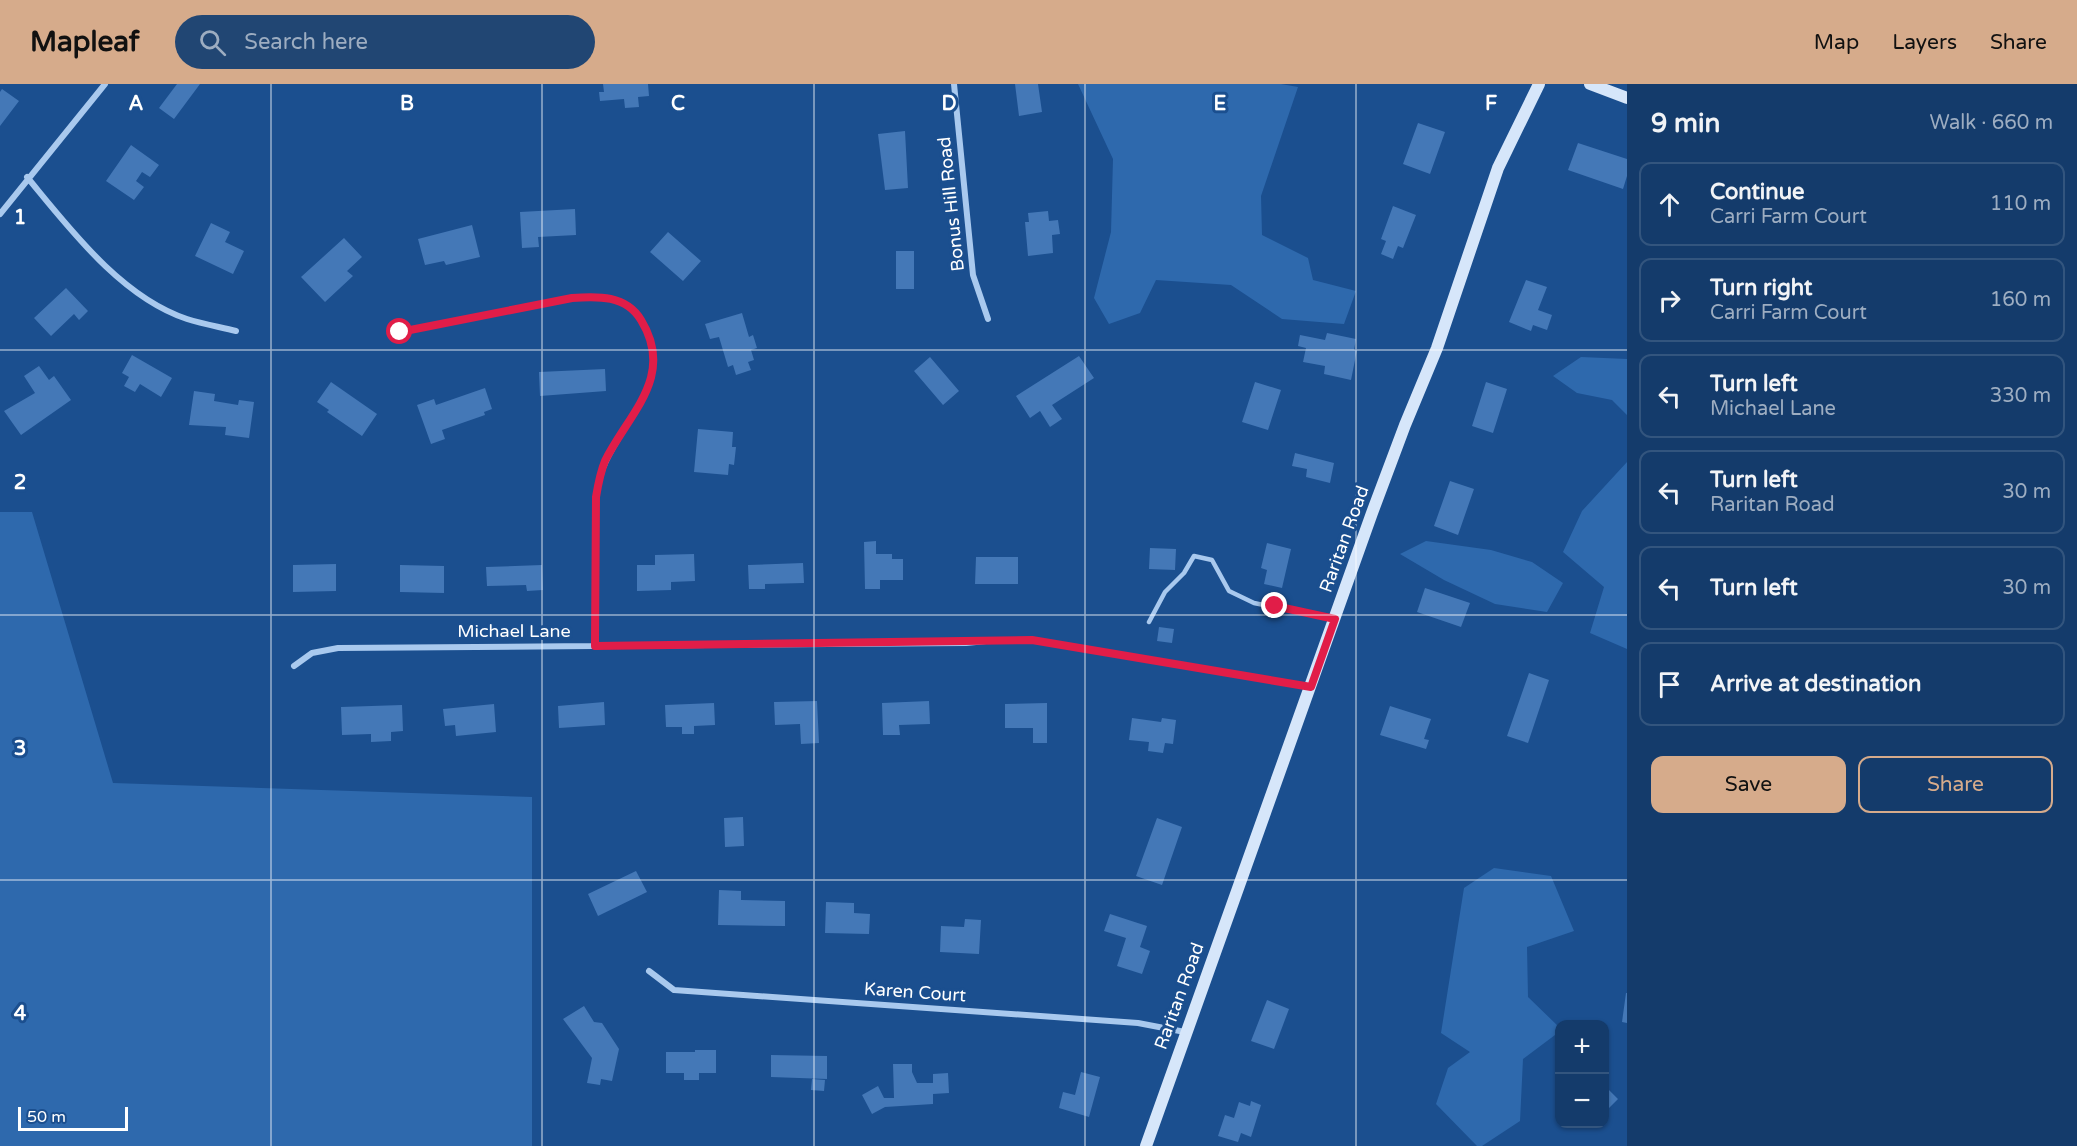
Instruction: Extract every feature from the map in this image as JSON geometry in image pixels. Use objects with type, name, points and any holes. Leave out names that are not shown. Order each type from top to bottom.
[{"type":"street","points":[[0,214],[27,177],[105,84]]},
{"type":"street","name":"Bonus Hill Road","points":[[954,84],[973,275],[988,319]]},
{"type":"street","name":"Raritan Road","points":[[1146,1146],[1185,1032],[1405,425],[1437,348],[1498,168],[1539,84]]},
{"type":"street","points":[[1590,84],[1627,98]]},
{"type":"street","points":[[27,177],[80,241],[109,269],[152,301],[186,318],[236,331]]},
{"type":"street","points":[[400,332],[572,298],[595,296],[626,304],[642,321],[652,341],[653,370],[640,405],[605,462],[596,497],[595,646]]},
{"type":"street","name":"Michael Lane","points":[[294,666],[312,653],[338,648],[1032,640],[1311,687]]},
{"type":"street","name":"Karen Court","points":[[649,971],[674,990],[1138,1023],[1185,1032]]},
{"type":"lane","points":[[1149,622],[1165,592],[1184,573],[1194,556],[1212,560],[1229,591],[1254,603],[1335,619]]},
{"type":"shaded area","points":[[1078,84],[1281,84],[1298,87],[1261,196],[1262,235],[1308,258],[1313,280],[1356,291],[1344,324],[1282,319],[1231,285],[1156,280],[1140,313],[1109,324],[1094,298],[1111,232],[1113,159]]},
{"type":"shaded area","points":[[1581,357],[1627,359],[1627,415],[1612,400],[1577,393],[1553,376]]},
{"type":"shaded area","points":[[1627,462],[1627,649],[1590,633],[1604,587],[1563,552],[1582,511]]},
{"type":"shaded area","points":[[0,512],[32,512],[113,783],[532,797],[532,1146],[0,1146]]},
{"type":"shaded area","points":[[1426,541],[1491,550],[1532,562],[1563,583],[1547,612],[1495,604],[1444,580],[1400,554]]},
{"type":"shaded area","points":[[1494,868],[1551,876],[1574,931],[1527,947],[1528,997],[1555,1023],[1555,1035],[1523,1059],[1520,1121],[1482,1146],[1477,1146],[1436,1104],[1448,1068],[1470,1052],[1441,1033],[1464,888]]},
{"type":"building","points":[[177,84],[200,84],[174,119],[159,108]]},
{"type":"building","points":[[603,84],[648,84],[649,96],[638,97],[639,107],[625,108],[624,99],[600,101],[599,92],[604,92]]},
{"type":"building","points":[[1015,84],[1038,84],[1042,112],[1019,116]]},
{"type":"building","points":[[2,89],[19,101],[0,126],[0,92]]},
{"type":"building","points":[[1418,123],[1445,132],[1430,174],[1403,164]]},
{"type":"building","points":[[905,131],[908,188],[885,190],[878,134]]},
{"type":"building","points":[[1578,143],[1627,159],[1627,176],[1623,189],[1568,170]]},
{"type":"building","points":[[131,145],[159,165],[150,177],[142,172],[136,181],[144,187],[134,200],[106,181]]},
{"type":"building","points":[[1393,206],[1416,215],[1403,248],[1398,246],[1393,259],[1381,254],[1386,241],[1381,239]]},
{"type":"building","points":[[575,209],[576,235],[538,237],[539,247],[522,248],[520,212]]},
{"type":"building","points":[[1048,211],[1049,221],[1058,220],[1060,234],[1052,235],[1053,253],[1028,256],[1025,222],[1029,222],[1028,213]]},
{"type":"building","points":[[211,223],[230,232],[225,242],[244,251],[233,274],[195,256]]},
{"type":"building","points":[[472,225],[480,257],[446,265],[444,261],[425,265],[418,239]]},
{"type":"building","points":[[668,232],[701,261],[683,281],[650,252]]},
{"type":"building","points":[[344,238],[362,257],[347,271],[353,276],[325,302],[301,277]]},
{"type":"building","points":[[896,251],[914,251],[914,289],[896,289]]},
{"type":"building","points":[[1526,280],[1547,287],[1538,310],[1552,315],[1547,330],[1533,325],[1531,331],[1509,322]]},
{"type":"building","points":[[66,288],[88,311],[79,320],[74,314],[51,336],[34,318]]},
{"type":"building","points":[[742,313],[749,337],[753,335],[757,348],[751,350],[754,360],[748,362],[751,370],[736,375],[733,365],[728,367],[719,337],[710,339],[705,324]]},
{"type":"building","points":[[1327,333],[1356,339],[1354,350],[1357,350],[1351,380],[1324,374],[1325,366],[1303,362],[1306,348],[1298,346],[1300,335],[1325,340]]},
{"type":"building","points":[[132,355],[172,378],[161,397],[140,384],[135,392],[124,386],[129,377],[122,373]]},
{"type":"building","points":[[1079,356],[1094,378],[1052,405],[1062,419],[1050,427],[1040,411],[1030,418],[1016,396]]},
{"type":"building","points":[[930,357],[959,391],[943,405],[914,371]]},
{"type":"building","points":[[39,366],[49,380],[54,376],[71,400],[21,435],[4,411],[35,393],[24,376]]},
{"type":"building","points":[[605,369],[606,391],[540,396],[539,372]]},
{"type":"building","points":[[331,382],[377,414],[362,436],[327,412],[329,410],[317,402]]},
{"type":"building","points":[[1255,382],[1281,390],[1268,430],[1242,422]]},
{"type":"building","points":[[1486,382],[1507,389],[1493,433],[1472,426]]},
{"type":"building","points":[[485,388],[492,409],[484,412],[485,415],[442,430],[445,439],[431,444],[417,405],[434,399],[436,405]]},
{"type":"building","points":[[194,391],[215,394],[214,401],[238,405],[239,400],[254,402],[249,438],[225,435],[226,427],[189,425]]},
{"type":"building","points":[[698,429],[733,432],[732,447],[736,447],[734,465],[729,464],[728,475],[694,472]]},
{"type":"building","points":[[1295,453],[1334,463],[1330,483],[1306,477],[1307,469],[1292,466]]},
{"type":"building","points":[[1450,481],[1474,489],[1458,535],[1434,526]]},
{"type":"building","points":[[876,541],[876,554],[892,554],[892,559],[903,559],[903,580],[880,580],[880,589],[865,589],[864,542]]},
{"type":"building","points":[[1267,543],[1291,549],[1282,588],[1264,584],[1267,570],[1261,568]]},
{"type":"building","points":[[1150,548],[1176,549],[1175,570],[1149,569]]},
{"type":"building","points":[[694,554],[695,581],[671,582],[671,590],[637,591],[637,565],[655,565],[655,555]]},
{"type":"building","points":[[976,557],[1018,557],[1018,584],[975,584]]},
{"type":"building","points":[[803,563],[804,583],[765,584],[765,589],[749,589],[748,565]]},
{"type":"building","points":[[336,564],[336,591],[293,592],[293,565]]},
{"type":"building","points":[[400,565],[444,566],[444,593],[400,592]]},
{"type":"building","points":[[542,565],[543,590],[527,591],[526,585],[487,586],[486,567]]},
{"type":"building","points":[[1425,588],[1470,603],[1461,627],[1417,612]]},
{"type":"building","points":[[1159,627],[1174,629],[1172,643],[1157,641]]},
{"type":"building","points":[[1529,673],[1549,680],[1528,743],[1507,736]]},
{"type":"building","points":[[817,701],[819,743],[801,744],[800,724],[775,725],[774,702]]},
{"type":"building","points":[[929,701],[930,724],[899,725],[900,735],[883,735],[882,703]]},
{"type":"building","points":[[604,702],[605,725],[559,728],[558,706]]},
{"type":"building","points":[[714,703],[715,725],[694,726],[694,734],[682,734],[682,727],[666,727],[665,705]]},
{"type":"building","points":[[1047,703],[1047,743],[1033,743],[1033,728],[1005,728],[1005,704]]},
{"type":"building","points":[[494,704],[496,732],[456,736],[455,725],[445,726],[443,709]]},
{"type":"building","points":[[402,705],[403,731],[391,732],[391,741],[371,742],[371,734],[342,735],[341,707]]},
{"type":"building","points":[[1390,706],[1431,719],[1424,739],[1429,740],[1426,749],[1380,735]]},
{"type":"building","points":[[1132,718],[1161,722],[1162,718],[1176,720],[1173,744],[1165,743],[1163,753],[1148,751],[1149,742],[1129,740]]},
{"type":"building","points":[[743,817],[744,846],[725,847],[724,818]]},
{"type":"building","points":[[1157,818],[1182,827],[1162,885],[1136,876]]},
{"type":"building","points":[[636,871],[647,892],[598,916],[588,894]]},
{"type":"building","points":[[719,890],[741,891],[741,900],[785,901],[785,926],[718,925]]},
{"type":"building","points":[[826,902],[854,903],[854,913],[870,914],[869,934],[825,933]]},
{"type":"building","points":[[1110,914],[1147,926],[1140,947],[1150,951],[1142,974],[1117,966],[1126,938],[1104,931]]},
{"type":"building","points":[[965,919],[981,920],[979,954],[940,952],[941,926],[964,927]]},
{"type":"building","points":[[1627,993],[1627,1023],[1622,1022]]},
{"type":"building","points":[[1267,1000],[1289,1009],[1274,1049],[1251,1041]]},
{"type":"building","points":[[584,1006],[594,1022],[602,1023],[619,1049],[612,1081],[601,1079],[600,1085],[587,1083],[592,1058],[563,1019]]},
{"type":"building","points":[[695,1050],[716,1050],[716,1073],[699,1073],[699,1080],[684,1080],[684,1073],[666,1073],[666,1052],[695,1052]]},
{"type":"building","points":[[771,1055],[827,1056],[827,1079],[771,1077]]},
{"type":"building","points":[[893,1064],[912,1064],[912,1072],[917,1083],[933,1083],[933,1074],[948,1073],[949,1093],[933,1094],[933,1104],[885,1107],[872,1114],[862,1095],[878,1086],[884,1098],[894,1098]]},
{"type":"building","points":[[1081,1072],[1100,1077],[1089,1117],[1059,1108],[1063,1092],[1075,1095]]},
{"type":"building","points":[[812,1079],[825,1080],[824,1091],[811,1090]]},
{"type":"building","points":[[1609,1090],[1618,1099],[1609,1108]]},
{"type":"building","points":[[1251,1101],[1261,1105],[1251,1137],[1241,1133],[1238,1142],[1218,1136],[1225,1115],[1234,1118],[1239,1102],[1250,1106]]},
{"type":"route","points":[[400,332],[572,298],[595,296],[626,304],[637,313],[652,341],[653,370],[640,405],[612,449],[599,479],[596,497],[595,646],[966,643],[1032,640],[1311,687],[1335,619],[1275,606]]}]
